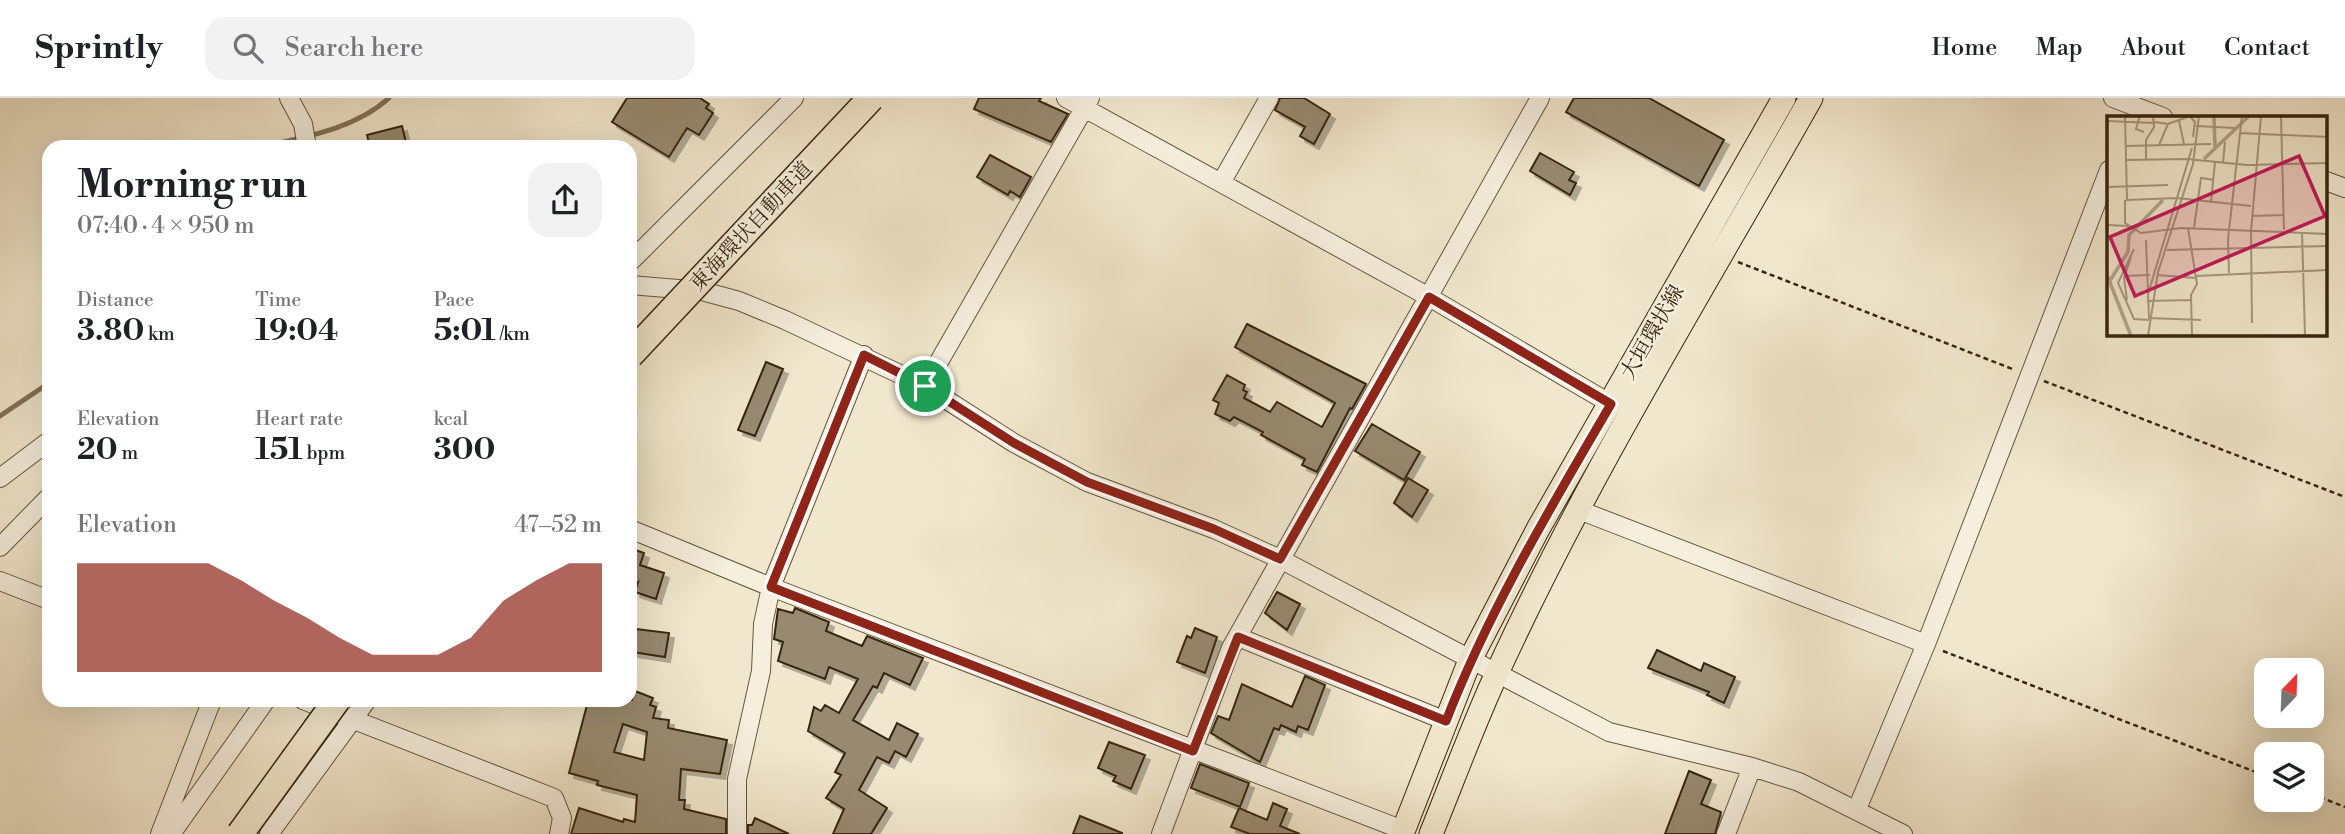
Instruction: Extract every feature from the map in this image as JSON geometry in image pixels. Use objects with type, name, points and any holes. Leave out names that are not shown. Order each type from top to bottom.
[{"type":"highway","name":"東海環状自動車道","points":[[637,348],[871,98]]},
{"type":"highway","points":[[240,834],[344,709]]},
{"type":"main road","name":"大垣環状線","points":[[1402,832],[1470,660],[1538,529],[1784,98]]},
{"type":"main road","name":"大垣環状線","points":[[1431,834],[1497,673],[1579,510],[1718,255],[1811,98]]},
{"type":"street","points":[[637,255],[793,98]]},
{"type":"street","points":[[1066,98],[1088,103],[1221,183],[1429,297],[1611,404]]},
{"type":"street","points":[[1221,183],[1269,98]]},
{"type":"street","points":[[1161,834],[1238,637],[1540,98]]},
{"type":"street","points":[[2113,98],[2160,116]]},
{"type":"street","points":[[293,100],[305,140]]},
{"type":"street","points":[[925,386],[1088,103]]},
{"type":"street","points":[[1857,809],[1926,644],[2107,175]]},
{"type":"street","points":[[2328,182],[2345,188]]},
{"type":"street","points":[[637,286],[702,292],[739,301],[864,355],[925,386],[1014,443],[1087,482],[1214,529],[1280,559],[1609,732],[1752,767],[1798,782],[1903,834]]},
{"type":"street","points":[[737,834],[737,779],[761,671],[763,624],[771,587],[864,355]]},
{"type":"street","points":[[0,478],[42,446]]},
{"type":"street","points":[[0,547],[42,504]]},
{"type":"street","points":[[1579,510],[1926,644]]},
{"type":"street","points":[[637,532],[771,587],[1402,832]]},
{"type":"street","points":[[0,580],[42,597]]},
{"type":"street","points":[[1238,637],[1446,721]]},
{"type":"street","points":[[160,834],[209,707]]},
{"type":"street","points":[[171,834],[261,707]]},
{"type":"street","points":[[269,834],[344,709],[554,798],[562,818],[559,834]]},
{"type":"street","points":[[1726,834],[1752,767]]},
{"type":"path","points":[[1926,644],[2254,771]]},
{"type":"path","points":[[2324,799],[2345,807]]},
{"type":"building","points":[[627,98],[700,98],[709,104],[706,108],[713,113],[699,135],[687,128],[669,157],[612,122]]},
{"type":"building","points":[[979,98],[1041,98],[1039,101],[1068,114],[1051,142],[974,109]]},
{"type":"building","points":[[1280,98],[1304,98],[1330,114],[1314,144],[1300,136],[1305,127],[1275,110]]},
{"type":"building","points":[[1574,98],[1649,98],[1724,140],[1699,186],[1566,112]]},
{"type":"building","points":[[402,126],[405,140],[368,140],[367,135]]},
{"type":"building","points":[[1540,153],[1574,172],[1569,180],[1576,183],[1570,195],[1530,171]]},
{"type":"building","points":[[990,155],[1031,177],[1020,197],[1010,191],[1008,195],[977,177]]},
{"type":"building","points":[[1247,324],[1366,384],[1352,409],[1350,408],[1317,472],[1302,465],[1305,459],[1261,435],[1263,432],[1234,417],[1230,421],[1215,414],[1219,403],[1213,400],[1227,375],[1245,385],[1243,390],[1247,392],[1244,398],[1270,412],[1277,402],[1322,427],[1335,403],[1235,347]]},
{"type":"building","points":[[766,362],[783,369],[755,436],[738,430]]},
{"type":"building","points":[[1372,424],[1420,452],[1404,480],[1355,451]]},
{"type":"building","points":[[1408,478],[1428,490],[1412,517],[1394,503]]},
{"type":"building","points":[[637,550],[644,553],[640,565],[664,573],[656,599],[637,593]]},
{"type":"building","points":[[1277,592],[1300,604],[1287,630],[1265,613]]},
{"type":"building","points":[[795,608],[829,622],[826,631],[862,646],[867,636],[923,658],[910,685],[884,673],[877,688],[873,686],[853,720],[889,740],[897,723],[918,734],[906,757],[895,751],[889,763],[877,757],[859,790],[887,808],[871,834],[833,834],[844,809],[826,798],[841,775],[835,772],[845,753],[808,731],[814,707],[821,711],[825,705],[839,713],[858,679],[829,667],[825,679],[778,661],[783,642],[774,639],[778,609],[793,613]]},
{"type":"building","points":[[1195,628],[1217,637],[1205,673],[1177,662],[1187,636],[1191,638]]},
{"type":"building","points":[[637,629],[669,633],[665,657],[637,653]]},
{"type":"building","points":[[1657,650],[1701,671],[1704,663],[1735,677],[1724,703],[1707,695],[1709,692],[1648,668]]},
{"type":"building","points":[[1305,676],[1325,685],[1308,730],[1298,726],[1296,732],[1281,725],[1279,730],[1274,728],[1260,762],[1211,733],[1218,716],[1229,720],[1242,684],[1292,707]]},
{"type":"building","points":[[637,692],[653,698],[650,705],[656,707],[653,718],[669,720],[668,728],[727,740],[720,774],[681,769],[679,800],[685,800],[684,809],[726,819],[726,834],[571,834],[579,808],[623,822],[624,819],[635,822],[637,795],[597,785],[598,781],[569,773],[586,707],[637,707]],"holes":[[[623,724],[647,732],[644,760],[614,752]]]},
{"type":"building","points":[[1109,742],[1145,755],[1131,789],[1113,781],[1116,776],[1098,768]]},
{"type":"building","points":[[1200,764],[1249,783],[1240,807],[1191,788]]},
{"type":"building","points":[[1689,771],[1711,780],[1701,804],[1721,812],[1715,834],[1665,834]]},
{"type":"building","points":[[1273,803],[1287,809],[1280,826],[1300,834],[1250,834],[1231,827],[1239,808],[1267,820]]},
{"type":"building","points":[[1080,816],[1122,833],[1122,834],[1073,834]]},
{"type":"building","points":[[755,818],[789,834],[748,834],[748,825],[752,825]]},
{"type":"waterway","points":[[291,140],[345,124],[376,109],[389,98]]},
{"type":"waterway","points":[[0,416],[42,388]]},
{"type":"route","points":[[1429,297],[1611,404],[1538,529],[1470,660],[1446,721],[1238,637],[1231,648],[1193,751],[771,587],[864,355],[925,386],[1014,443],[1087,482],[1214,529],[1280,559],[1429,297]]}]
